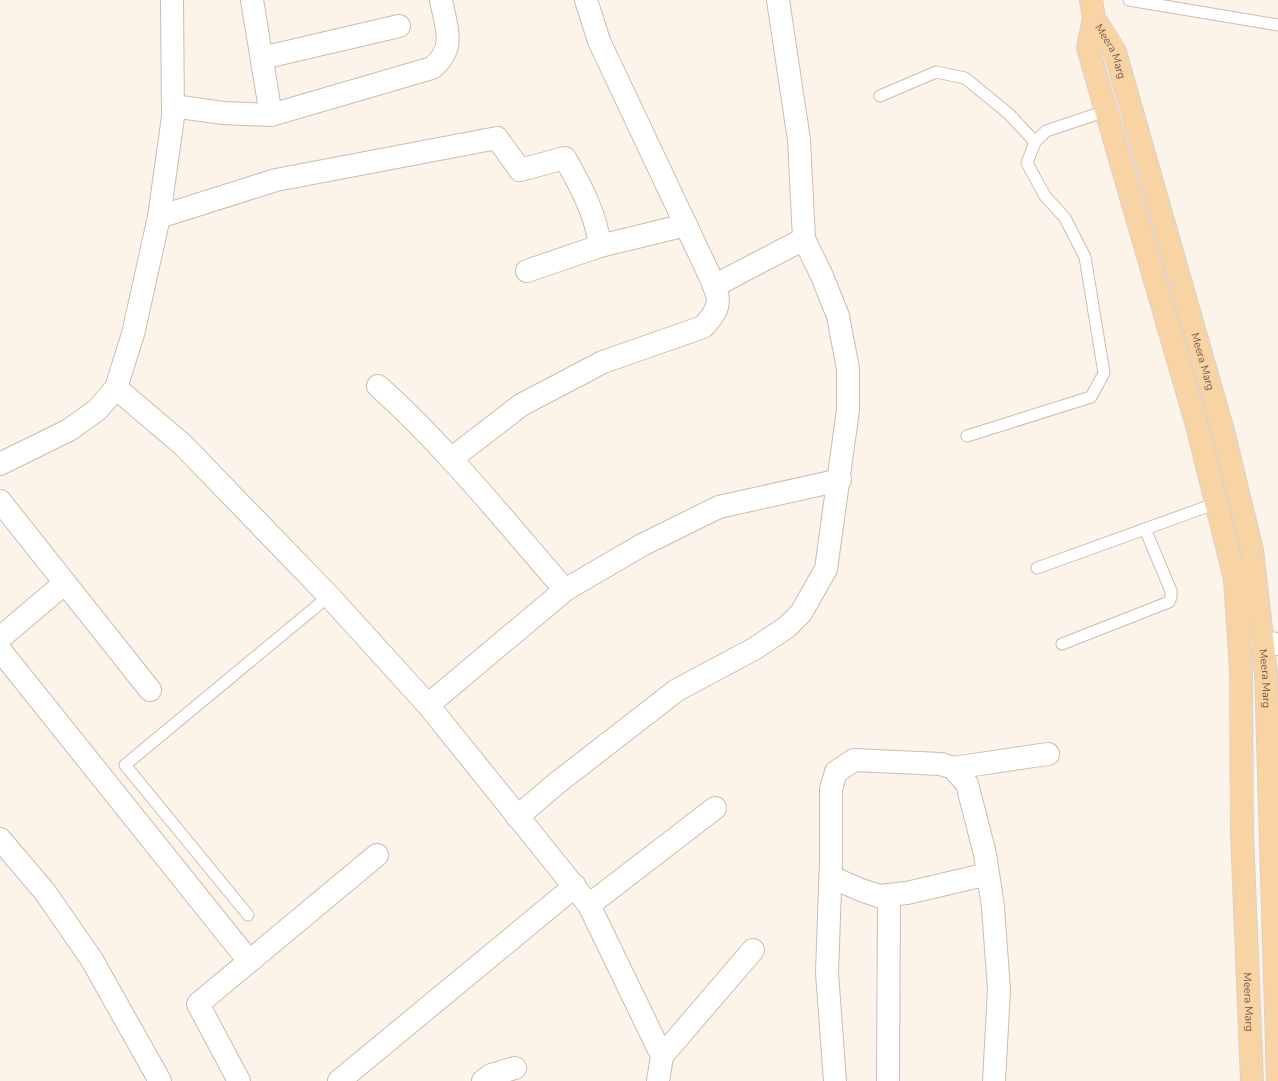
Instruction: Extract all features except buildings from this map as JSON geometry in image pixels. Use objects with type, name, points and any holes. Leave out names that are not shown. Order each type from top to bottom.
[{"type":"main road","name":"Meera Marg","points":[[1093,9],[1088,48],[1198,429],[1235,579],[1240,647],[1242,834],[1252,1081]]},
{"type":"main road","name":"Meera Marg","points":[[1093,9],[1115,52],[1223,431],[1252,550],[1270,643],[1266,673],[1278,1081]]},
{"type":"street","points":[[0,464],[69,430],[97,410],[116,388],[132,334],[159,217],[173,117],[172,0]]},
{"type":"street","points":[[252,0],[271,115]]},
{"type":"street","points":[[173,106],[223,112],[271,115],[432,68],[443,60],[449,41],[441,0]]},
{"type":"street","points":[[451,458],[521,405],[603,362],[704,327],[715,315],[718,305],[714,286],[599,40],[586,0]]},
{"type":"street","points":[[517,817],[557,783],[677,690],[754,649],[787,627],[802,613],[826,569],[840,480],[848,410],[848,369],[838,316],[822,276],[804,239],[799,140],[778,0]]},
{"type":"street","points":[[262,58],[399,26]]},
{"type":"street","points":[[159,217],[276,180],[498,138],[520,170],[565,158],[584,192],[597,226],[600,246]]},
{"type":"street","points":[[527,271],[600,246],[686,224]]},
{"type":"street","points":[[714,286],[804,239]]},
{"type":"street","points":[[378,386],[412,416],[451,458],[565,590]]},
{"type":"street","points":[[116,388],[183,445],[329,596],[428,705],[589,905],[662,1056]]},
{"type":"street","points":[[428,705],[565,590],[642,545],[719,507],[840,480]]},
{"type":"street","points":[[0,501],[150,690]]},
{"type":"street","points":[[0,638],[65,583]]},
{"type":"street","points":[[0,650],[249,961]]},
{"type":"street","points":[[835,1081],[827,972],[831,877],[831,789],[836,772],[854,760],[941,764],[953,768],[1048,754]]},
{"type":"street","points":[[953,768],[967,784],[985,854],[993,907],[999,990],[994,1081]]},
{"type":"street","points":[[589,905],[715,808]]},
{"type":"street","points":[[0,839],[45,892],[92,960],[160,1081]]},
{"type":"street","points":[[239,1081],[198,1004],[377,855]]},
{"type":"street","points":[[831,877],[879,896],[988,874]]},
{"type":"street","points":[[341,1080],[575,886]]},
{"type":"street","points":[[888,1081],[889,895]]},
{"type":"street","points":[[658,1081],[662,1056],[753,950]]},
{"type":"street","points":[[483,1081],[491,1075],[515,1068]]},
{"type":"lane","points":[[1129,0],[1278,25]]},
{"type":"lane","points":[[880,96],[936,72],[965,78],[1009,114],[1035,142]]},
{"type":"lane","points":[[967,436],[1091,397],[1104,373],[1085,258],[1065,218],[1045,196],[1027,163],[1035,142],[1046,131],[1106,111]]},
{"type":"lane","points":[[1037,568],[1217,504]]},
{"type":"lane","points":[[1062,644],[1169,602],[1171,591],[1145,529]]},
{"type":"lane","points":[[248,915],[125,765],[329,596]]}]
